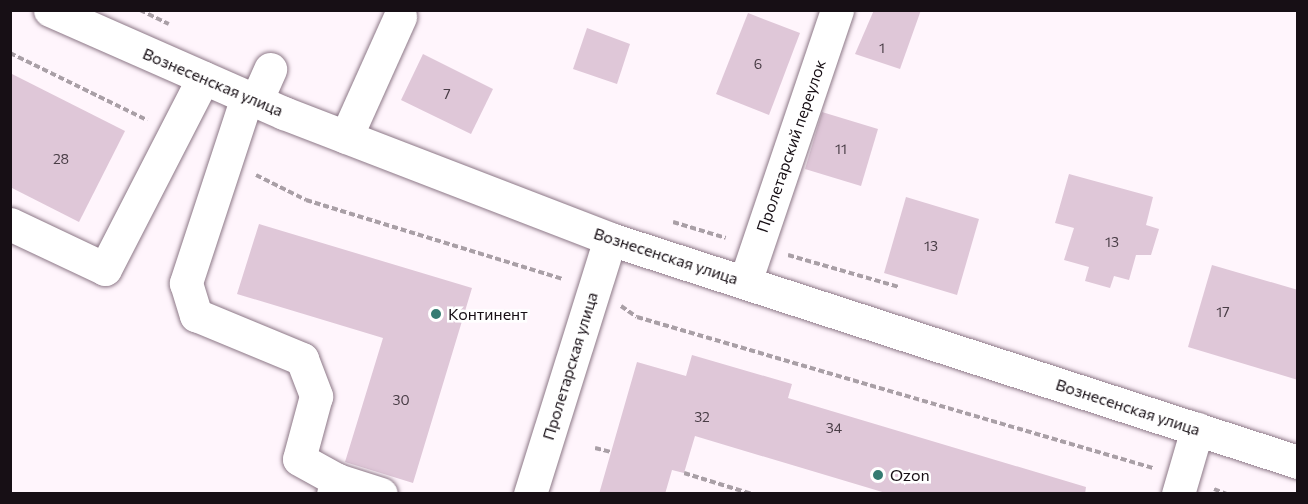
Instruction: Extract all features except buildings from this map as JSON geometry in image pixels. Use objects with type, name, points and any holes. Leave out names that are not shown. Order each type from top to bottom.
[{"type":"street","name":"Вознесенская улица","points":[[50,10],[251,99],[610,239],[1298,462]]},
{"type":"street","name":"Пролетарский переулок","points":[[745,282],[837,10]]},
{"type":"street","points":[[346,137],[400,17]]},
{"type":"street","points":[[270,69],[251,99],[186,283],[196,315],[302,359],[316,396],[299,459],[335,487],[381,494]]},
{"type":"street","points":[[10,225],[105,269],[203,78]]},
{"type":"street","name":"Пролетарская улица","points":[[530,494],[610,239]]},
{"type":"street","points":[[1178,494],[1197,429]]},
{"type":"path","points":[[139,128],[144,118]]},
{"type":"path","points":[[669,221],[899,287]]},
{"type":"path","points":[[595,448],[611,452]]},
{"type":"path","points":[[684,473],[752,494]]},
{"type":"place","name":"Континент","points":[[436,314]]},
{"type":"place","name":"Ozon","points":[[878,475]]}]
